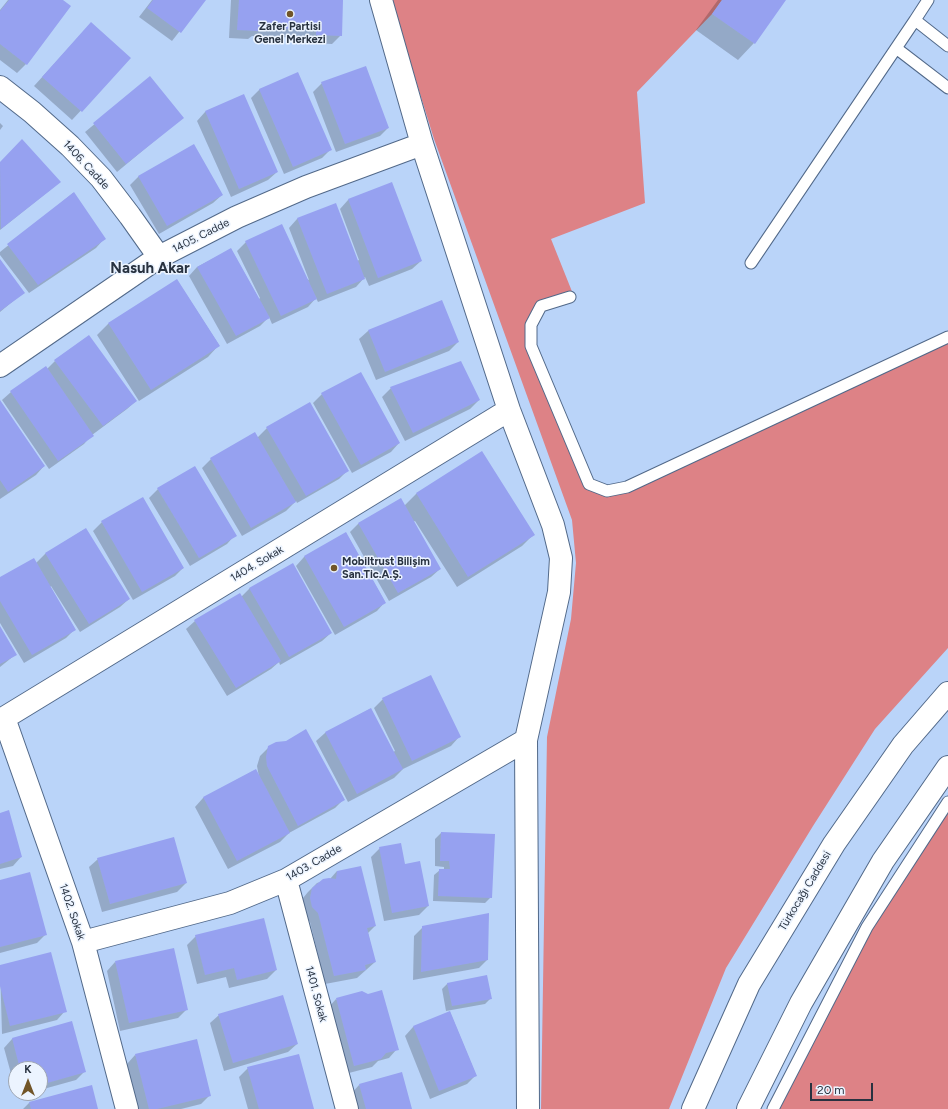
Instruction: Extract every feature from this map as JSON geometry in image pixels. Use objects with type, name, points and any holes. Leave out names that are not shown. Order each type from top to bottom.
[{"type":"street","points":[[381,0],[422,144],[510,410],[553,525],[561,558],[559,592],[526,740],[528,1109]]},
{"type":"street","name":"1406. Cadde","points":[[0,87],[32,112],[70,146],[101,178],[130,216],[158,257]]},
{"type":"street","name":"1405. Cadde","points":[[0,366],[158,257],[237,217],[306,187],[422,144]]},
{"type":"street","name":"1404. Sokak","points":[[4,718],[510,410]]},
{"type":"street","name":"Türkocağı Caddesi","points":[[694,1109],[749,984],[834,844],[903,745],[948,693]]},
{"type":"street","name":"1402. Sokak","points":[[4,718],[8,758],[83,942],[127,1109]]},
{"type":"street","name":"1403. Cadde","points":[[83,942],[230,903],[286,880],[526,740]]},
{"type":"street","points":[[748,1109],[802,1003],[883,861],[948,767]]},
{"type":"street","name":"1401. Sokak","points":[[286,880],[346,1109]]},
{"type":"lane","points":[[751,263],[928,0]]},
{"type":"lane","points":[[914,20],[948,46]]},
{"type":"lane","points":[[896,48],[948,88]]},
{"type":"lane","points":[[570,298],[541,306],[531,325],[531,346],[589,484],[606,491],[626,487],[948,337]]},
{"type":"lane","points":[[773,1109],[868,927],[948,802]]},
{"type":"shaded area","points":[[391,0],[722,0],[712,14],[637,92],[645,203],[551,239],[573,294],[541,306],[531,346],[589,484],[607,491],[948,337],[948,648],[875,729],[813,826],[726,968],[669,1109],[541,1109],[547,737],[571,619],[576,563],[572,520],[434,139]]},
{"type":"shaded area","points":[[948,802],[948,1109],[773,1109],[867,927]]},
{"type":"building","points":[[9,0],[63,0],[71,6],[27,65],[0,44],[0,11]]},
{"type":"building","points":[[153,0],[206,0],[181,33],[147,8]]},
{"type":"building","name":"Zafer Partisi Genel Merkezi","points":[[239,0],[343,0],[342,36],[316,35],[316,30],[258,27],[258,31],[237,30]]},
{"type":"building","points":[[722,0],[786,0],[755,44],[712,14]]},
{"type":"building","points":[[91,22],[131,58],[82,112],[42,77]]},
{"type":"building","points":[[366,66],[389,128],[345,144],[321,82]]},
{"type":"building","points":[[298,72],[332,150],[293,167],[259,89]]},
{"type":"building","points":[[150,76],[184,118],[126,164],[93,123]]},
{"type":"building","points":[[244,94],[278,172],[239,189],[205,111]]},
{"type":"building","points":[[22,139],[61,182],[1,229],[0,162]]},
{"type":"building","points":[[194,144],[223,195],[167,226],[138,176]]},
{"type":"building","points":[[392,182],[422,261],[378,278],[348,199]]},
{"type":"building","points":[[74,192],[106,239],[38,285],[7,244]]},
{"type":"building","points":[[336,203],[365,279],[327,294],[297,218]]},
{"type":"building","points":[[282,224],[317,299],[281,316],[245,241]]},
{"type":"building","points":[[231,248],[270,318],[236,336],[197,267]]},
{"type":"building","points":[[0,259],[25,293],[0,311]]},
{"type":"building","points":[[177,279],[220,346],[151,390],[108,323]]},
{"type":"building","points":[[442,300],[459,342],[385,372],[368,330]]},
{"type":"building","points":[[89,335],[137,401],[103,426],[54,360]]},
{"type":"building","points":[[461,361],[480,400],[413,433],[390,387]]},
{"type":"building","points":[[46,366],[94,436],[58,461],[10,391]]},
{"type":"building","points":[[361,372],[400,443],[361,465],[321,393]]},
{"type":"building","points":[[0,400],[45,466],[8,492],[0,480]]},
{"type":"building","points":[[310,402],[349,471],[306,496],[266,427]]},
{"type":"building","points":[[255,432],[296,502],[251,528],[210,458]]},
{"type":"building","points":[[482,451],[535,535],[468,577],[416,493]]},
{"type":"building","points":[[195,466],[237,536],[199,558],[157,488]]},
{"type":"building","points":[[143,497],[184,568],[142,592],[101,521]]},
{"type":"building","points":[[401,498],[441,569],[398,593],[358,523]]},
{"type":"building","points":[[86,528],[130,599],[89,624],[45,553]]},
{"type":"building","points":[[346,532],[386,603],[344,627],[304,556]]},
{"type":"building","points":[[34,558],[76,630],[32,655],[0,601],[0,577]]},
{"type":"building","points":[[293,563],[332,633],[289,657],[249,588]]},
{"type":"building","points":[[240,593],[281,661],[236,688],[194,620]]},
{"type":"building","points":[[0,626],[17,655],[0,664]]},
{"type":"building","points":[[431,675],[461,737],[412,761],[382,698]]},
{"type":"building","points":[[371,708],[403,769],[357,794],[325,732]]},
{"type":"building","points":[[306,729],[345,800],[298,826],[267,766],[266,757],[268,746],[276,742],[286,741]]},
{"type":"building","points":[[256,769],[290,833],[237,861],[203,797]]},
{"type":"building","points":[[9,810],[22,857],[0,864],[0,813]]},
{"type":"building","points":[[441,832],[495,834],[492,898],[438,896],[439,869],[450,869],[449,861],[440,861]]},
{"type":"building","points":[[174,837],[187,883],[110,904],[97,858]]},
{"type":"building","points":[[401,843],[405,864],[420,861],[429,906],[392,913],[379,847]]},
{"type":"building","points":[[361,866],[376,926],[367,928],[376,962],[365,965],[366,970],[334,976],[318,913],[312,907],[310,898],[312,888],[323,879],[336,879],[337,871]]},
{"type":"building","points":[[30,872],[47,935],[0,947],[0,880]]},
{"type":"building","points":[[489,913],[488,960],[421,972],[422,926]]},
{"type":"building","points":[[264,918],[277,970],[237,980],[234,968],[205,975],[195,935]]},
{"type":"building","points":[[174,948],[188,1010],[129,1023],[115,961]]},
{"type":"building","points":[[51,952],[67,1012],[10,1026],[0,986],[0,965]]},
{"type":"building","points":[[487,975],[492,999],[452,1006],[447,983]]},
{"type":"building","points":[[382,990],[399,1050],[386,1053],[381,1059],[354,1066],[336,998],[362,991],[368,994]]},
{"type":"building","points":[[283,995],[298,1044],[233,1063],[218,1014]]},
{"type":"building","points":[[450,1011],[477,1076],[439,1091],[413,1026]]},
{"type":"building","points":[[72,1021],[86,1072],[48,1083],[48,1061],[18,1061],[12,1038]]},
{"type":"building","points":[[197,1039],[211,1096],[157,1109],[149,1109],[135,1054]]},
{"type":"building","points":[[299,1054],[314,1109],[259,1109],[247,1067]]},
{"type":"building","points":[[402,1072],[412,1109],[366,1109],[359,1084]]},
{"type":"building","points":[[92,1085],[98,1109],[31,1109],[29,1102],[48,1101],[48,1097]]},
{"type":"place","name":"Zafer Partisi Genel Merkezi","points":[[290,14]]},
{"type":"place","name":"Mobiltrust Bilişim San.Tic.A.Ş.","points":[[334,568]]},
{"type":"district","name":"Nasuh Akar","points":[[150,269]]}]
